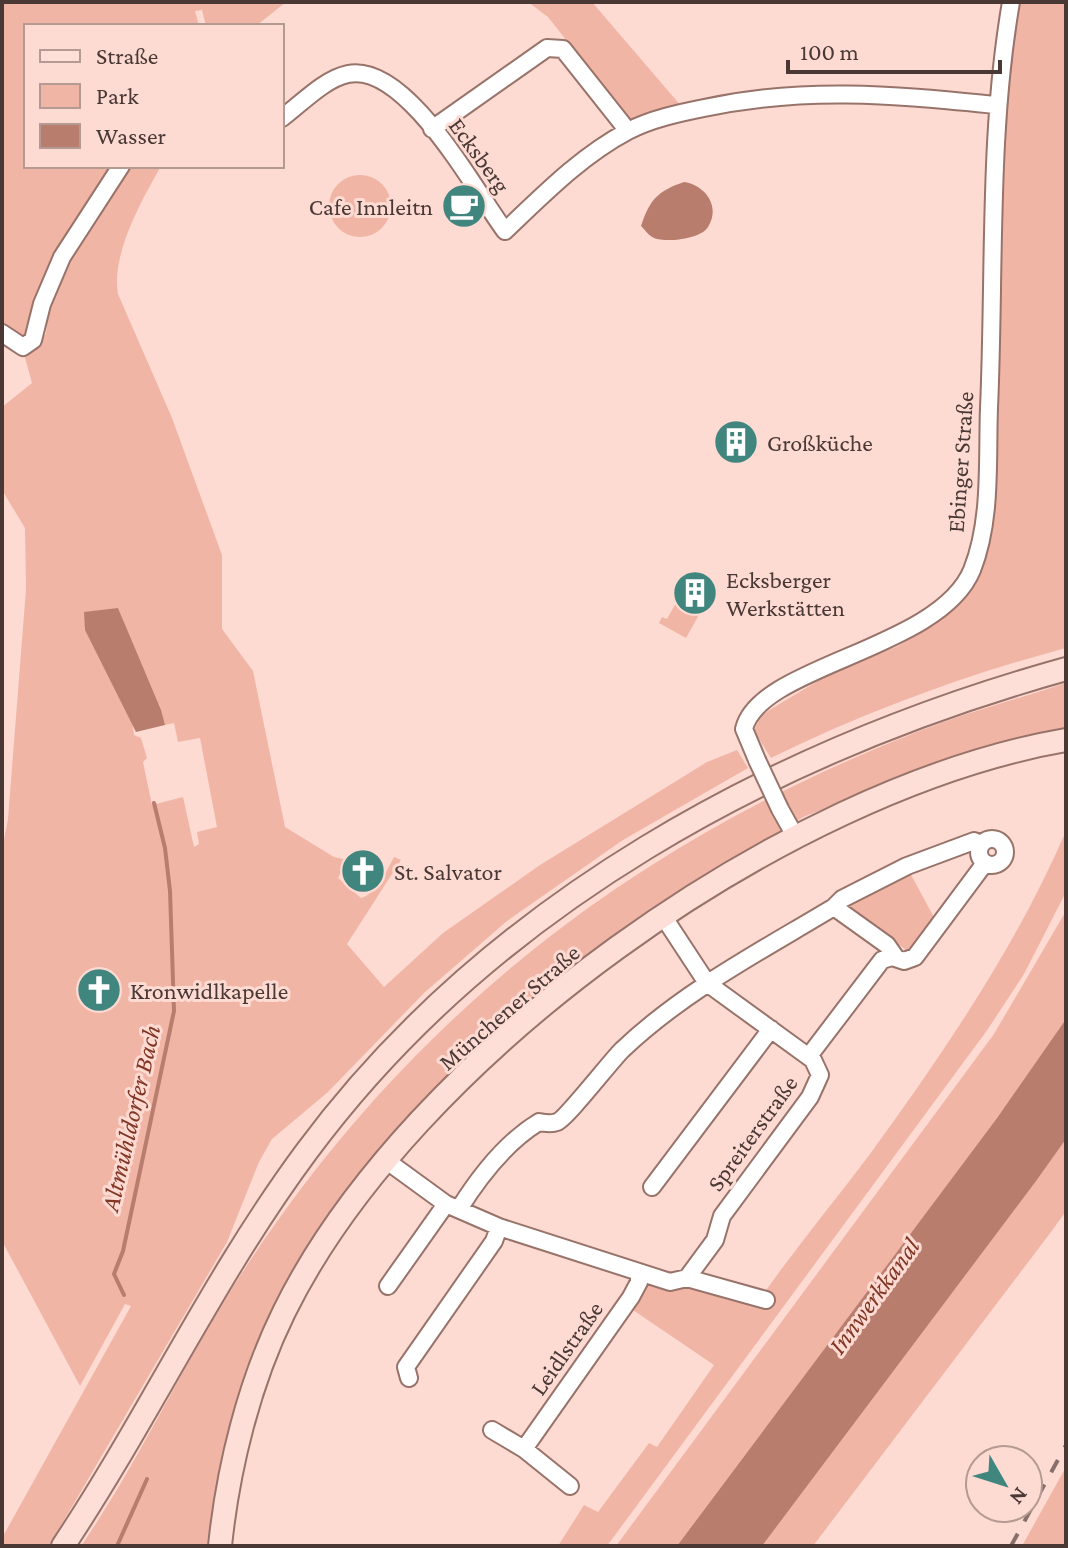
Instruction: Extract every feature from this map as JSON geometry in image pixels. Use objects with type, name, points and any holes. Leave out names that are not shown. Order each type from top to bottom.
[{"type":"main road","points":[[63,1546],[221,1276],[308,1149],[391,1052],[509,941],[583,887],[659,840],[815,760],[913,718],[1066,669]]},
{"type":"main road","name":"Münchener Straße","points":[[220,1546],[246,1418],[283,1314],[341,1219],[387,1161],[492,1052],[596,966],[663,916],[795,836],[930,775],[1014,749],[1066,740]]},
{"type":"street","name":"Ebinger Straße","points":[[795,836],[744,729],[755,710],[836,660],[920,624],[953,597],[971,571],[985,507],[995,267],[996,105],[1011,2]]},
{"type":"street","points":[[432,129],[547,48],[563,49],[628,131],[671,115],[811,92],[875,93],[996,105]]},
{"type":"street","name":"Ecksberg","points":[[284,117],[333,80],[345,75],[372,74],[407,96],[505,231],[568,172],[628,131]]},
{"type":"street","points":[[2,333],[23,347],[33,340],[42,304],[62,257],[120,168]]},
{"type":"street","points":[[988,839],[996,839],[1005,848],[1004,857],[998,864],[985,863],[978,852],[981,844],[988,839]]},
{"type":"street","points":[[388,1286],[453,1206],[509,1147],[539,1122],[556,1123],[563,1118],[621,1051],[653,1022],[707,983],[834,907],[842,899],[907,866],[974,841],[981,844]]},
{"type":"street","points":[[809,1056],[882,960],[896,958],[904,961],[915,957],[985,863]]},
{"type":"street","points":[[834,907],[887,945],[896,958]]},
{"type":"street","name":"Spreiterstraße","points":[[663,916],[707,983],[809,1056],[820,1075],[816,1087],[722,1216],[715,1240],[687,1278]]},
{"type":"street","name":"Spreiterstraße","points":[[652,1187],[771,1029]]},
{"type":"street","points":[[387,1161],[453,1206],[499,1227],[674,1283],[687,1278],[766,1300]]},
{"type":"street","points":[[409,1378],[406,1367],[494,1241],[499,1227]]},
{"type":"street","name":"Leidlstraße","points":[[524,1449],[631,1297],[639,1282],[639,1273]]},
{"type":"street","points":[[492,1430],[524,1449],[570,1486]]},
{"type":"green space","points":[[2,2],[286,2],[258,24],[206,24],[202,10],[195,11],[198,24],[24,24],[24,168],[115,168],[25,339],[2,327]]},
{"type":"green space","points":[[528,2],[592,2],[682,107],[633,125],[548,17]]},
{"type":"green space","points":[[1016,2],[1066,2],[1066,648],[916,696],[771,758],[754,731],[761,715],[841,667],[896,647],[937,623],[962,600],[978,572],[991,527],[1002,277],[1001,113]]},
{"type":"green space","points":[[125,168],[160,168],[137,211],[124,245],[117,278],[118,294],[172,418],[222,555],[222,629],[253,671],[285,827],[334,857],[347,860],[338,878],[361,898],[376,887],[394,857],[401,860],[347,944],[384,987],[443,933],[540,865],[707,762],[737,750],[748,768],[623,840],[507,921],[424,993],[328,1092],[272,1139],[259,1162],[227,1242],[49,1546],[2,1546],[2,1538],[131,1306],[125,1304],[80,1386],[2,1241],[2,850],[8,819],[26,589],[25,528],[2,490],[2,407],[32,383],[24,354],[46,334],[56,288],[87,225]],"holes":[[[118,608],[165,725],[174,723],[178,742],[200,738],[217,827],[197,832],[199,844],[194,847],[183,797],[152,805],[143,762],[147,758],[141,738],[134,735]]]},
{"type":"green space","points":[[360,175],[372,177],[382,184],[389,194],[389,218],[382,228],[372,235],[360,237],[348,235],[338,228],[331,218],[329,206],[331,194],[338,184],[348,177]]},
{"type":"green space","points":[[677,601],[700,613],[686,638],[659,623],[662,617],[667,619]]},
{"type":"green space","points":[[1066,683],[1066,732],[993,746],[803,817],[520,1014],[274,1312],[209,1546],[81,1546],[123,1480],[219,1309],[305,1183],[376,1098],[452,1020],[534,949],[622,885],[714,828],[813,777],[917,732]]},
{"type":"green space","points":[[1066,831],[1066,892],[1024,974],[988,1029],[607,1546],[558,1546],[584,1505],[598,1512],[649,1443],[657,1447],[714,1365],[630,1308],[645,1286],[653,1282],[681,1288],[688,1284],[756,1305],[870,1154],[951,1038],[1025,916]]},
{"type":"green space","points":[[909,871],[936,921],[914,948],[906,950],[845,906]]},
{"type":"green space","points":[[1066,911],[1066,1019],[997,1118],[677,1546],[616,1546],[994,1034]]},
{"type":"green space","points":[[1066,1139],[1066,1211],[1051,1232],[813,1546],[762,1546]]},
{"type":"green space","points":[[1066,1467],[1066,1546],[1022,1546],[1034,1524],[1044,1524],[1044,1506]]},
{"type":"water","points":[[684,182],[698,187],[709,198],[713,212],[708,227],[683,239],[652,237],[641,226],[648,209],[661,193]]},
{"type":"water","points":[[118,608],[165,725],[136,732],[85,630],[84,612]]},
{"type":"water","name":"Innwerkkanal","points":[[1066,1019],[1066,1139],[1036,1181],[762,1546],[677,1546],[997,1118]]},
{"type":"waterway","name":"Altmühldorfer Bach","points":[[124,1295],[114,1274],[123,1251],[174,1011],[170,891],[165,848],[154,803]]},
{"type":"waterway","name":"Altmühldorfer Bach","points":[[117,1546],[147,1479]]},
{"type":"railway","points":[[1011,1546],[1066,1445]]},
{"type":"place","name":"Cafe Innleitn","points":[[464,206]]},
{"type":"place","name":"Großküche","points":[[736,442]]},
{"type":"place","name":"Ecksberger Werkstätten","points":[[695,593]]},
{"type":"place","name":"St. Salvator","points":[[363,871]]},
{"type":"place","name":"Kronwidlkapelle","points":[[99,990]]}]
